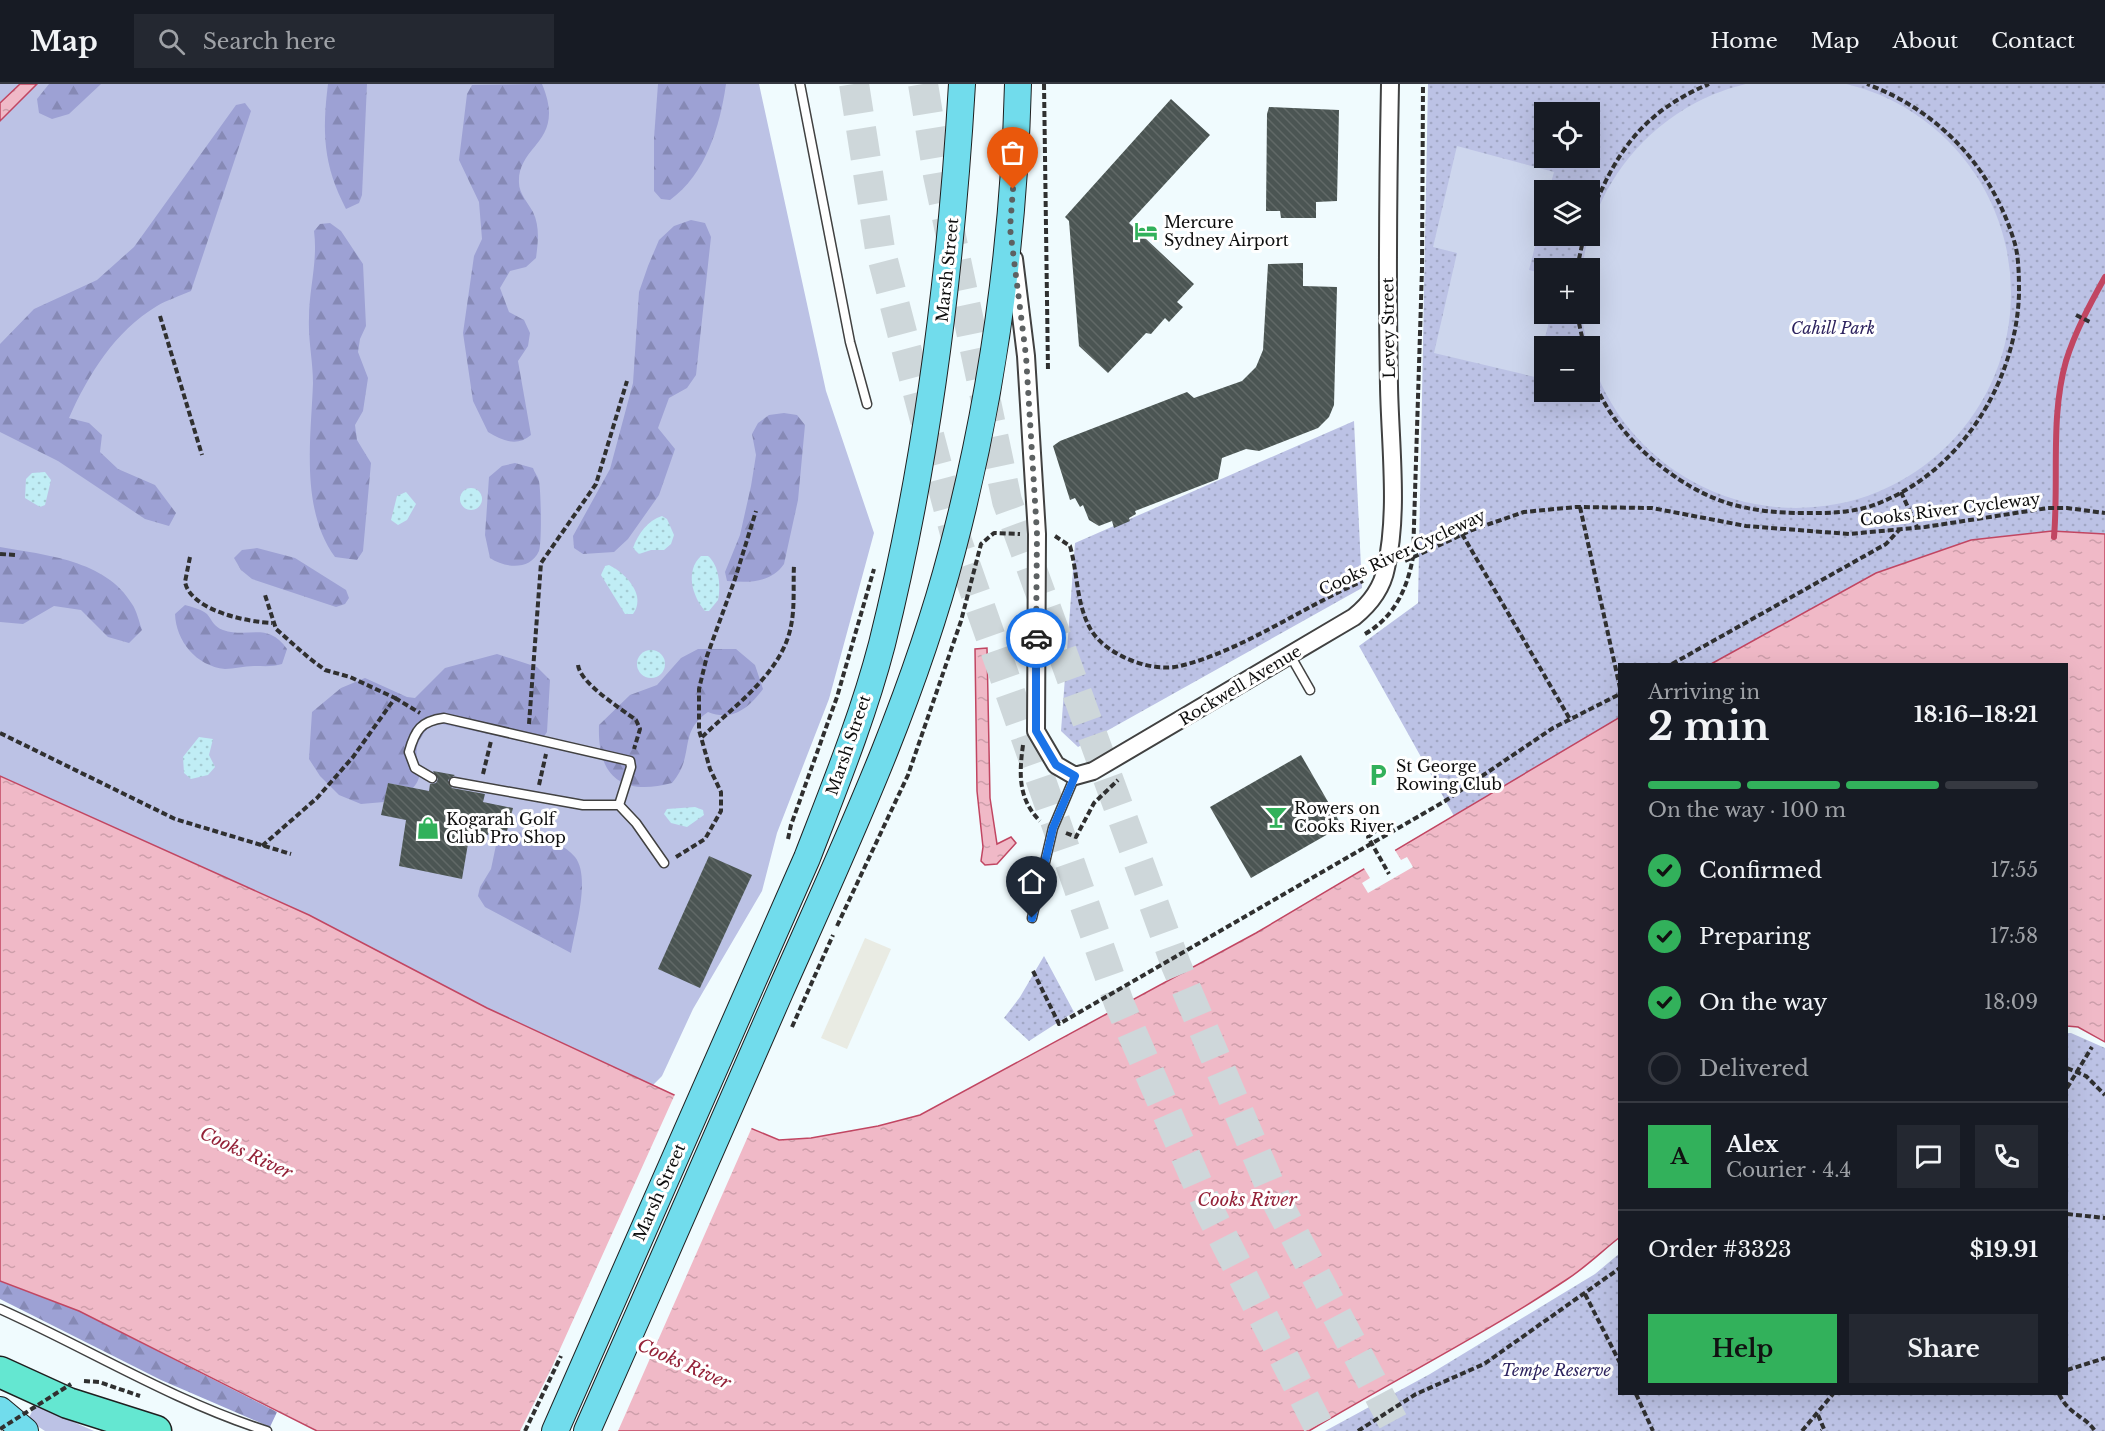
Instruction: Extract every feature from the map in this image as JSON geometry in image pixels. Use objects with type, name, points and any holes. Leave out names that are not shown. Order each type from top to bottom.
[{"type":"highway","points":[[0,1372],[68,1403],[156,1431]]},
{"type":"main road","name":"Marsh Street","points":[[584,1363],[826,809],[881,646],[922,460],[942,324],[962,84]]},
{"type":"main road","points":[[958,148],[972,84]]},
{"type":"main road","name":"Marsh Street","points":[[612,1375],[889,737],[951,553],[991,366],[1010,228],[1018,84]]},
{"type":"main road","points":[[544,1431],[584,1363]]},
{"type":"main road","points":[[555,1431],[584,1363]]},
{"type":"main road","points":[[587,1431],[612,1375]]},
{"type":"main road","points":[[594,1431],[612,1375]]},
{"type":"main road","points":[[0,1410],[25,1431]]},
{"type":"main road","points":[[0,1427],[8,1431]]},
{"type":"street","name":"Levey Street","points":[[1386,571],[1390,550],[1391,501],[1387,244],[1390,84]]},
{"type":"street","name":"Marsh Street","points":[[1010,228],[1026,356],[1036,523],[1036,731],[1056,765],[1075,776]]},
{"type":"street","name":"Rockwell Avenue","points":[[1075,776],[1093,771],[1364,609],[1373,598],[1386,571]]},
{"type":"lane","points":[[800,84],[848,331],[867,404]]},
{"type":"lane","points":[[1290,655],[1310,690]]},
{"type":"lane","points":[[432,778],[415,768],[410,752],[420,727],[429,720],[444,718],[630,761],[631,767],[619,805]]},
{"type":"lane","points":[[1032,918],[1053,828],[1075,776]]},
{"type":"lane","points":[[454,782],[583,805],[619,805],[636,823],[664,863]]},
{"type":"lane","points":[[0,1308],[167,1393],[267,1431]]},
{"type":"path","points":[[1044,84],[1048,379]]},
{"type":"path","points":[[1355,640],[1373,630],[1396,606],[1404,591],[1413,558],[1422,269],[1424,84]]},
{"type":"path","points":[[1600,195],[1618,156],[1636,132],[1658,112],[1685,94],[1709,84]]},
{"type":"path","points":[[1600,391],[1606,404],[1651,460],[1679,480],[1735,507],[1768,512],[1840,513],[1868,506],[1901,492],[1946,458],[1967,436],[1983,414],[2010,355],[2018,315],[2019,283],[2016,246],[1984,175],[1966,149],[1938,123],[1914,106],[1893,93],[1867,84]]},
{"type":"path","points":[[2076,315],[2091,323]]},
{"type":"path","points":[[160,316],[202,454]]},
{"type":"path","points":[[528,737],[541,563],[596,484],[627,381]]},
{"type":"path","points":[[1901,492],[1917,527]]},
{"type":"path","points":[[1580,507],[1618,679]]},
{"type":"path","name":"Cooks River Cycleway","points":[[1052,534],[1070,546],[1077,572],[1079,603],[1092,632],[1115,652],[1145,667],[1177,667],[1209,656],[1462,534],[1524,512],[1580,507],[1652,508],[1746,526],[1849,534],[1917,527],[2048,508],[2105,513]]},
{"type":"path","points":[[664,863],[692,849],[705,839],[721,812],[721,792],[710,769],[702,737],[699,689],[707,656],[735,579],[756,511]]},
{"type":"path","points":[[1674,663],[1886,544],[1901,529]]},
{"type":"path","points":[[981,544],[994,533],[1023,534]]},
{"type":"path","points":[[1462,534],[1571,721]]},
{"type":"path","points":[[0,554],[16,555]]},
{"type":"path","points":[[190,557],[185,582],[194,598],[218,611],[248,622],[272,623]]},
{"type":"path","points":[[787,843],[791,825],[837,697],[876,560]]},
{"type":"path","points":[[702,737],[768,673],[782,652],[791,626],[794,565]]},
{"type":"path","points":[[265,596],[272,623],[276,629],[325,670],[350,677],[395,698],[429,720]]},
{"type":"path","points":[[578,665],[579,673],[587,682],[636,720],[640,729],[630,761]]},
{"type":"path","points":[[1033,971],[1059,1024],[1445,801],[1553,728],[1571,721],[1618,695]]},
{"type":"path","points":[[262,846],[324,790],[353,757],[395,698]]},
{"type":"path","points":[[480,787],[494,729]]},
{"type":"path","points":[[0,734],[175,819],[291,854]]},
{"type":"path","points":[[1023,741],[1020,777],[1026,804],[1040,821],[1076,837],[1094,803],[1122,776]]},
{"type":"path","points":[[536,797],[550,742]]},
{"type":"path","points":[[1386,823],[1368,837],[1389,874]]},
{"type":"path","points":[[2068,1086],[2092,1047]]},
{"type":"path","points":[[2068,1068],[2086,1076],[2105,1095]]},
{"type":"path","points":[[2068,1214],[2105,1218]]},
{"type":"path","points":[[1358,1431],[1416,1394],[1484,1364],[1618,1270]]},
{"type":"path","points":[[1586,1294],[1618,1359]]},
{"type":"path","points":[[2068,1370],[2105,1358]]},
{"type":"path","points":[[0,1427],[71,1384]]},
{"type":"path","points":[[1636,1395],[1653,1431]]},
{"type":"path","points":[[1802,1431],[1818,1415],[1832,1395]]},
{"type":"path","points":[[2059,1395],[2065,1407],[2088,1422],[2095,1431]]},
{"type":"path","points":[[1818,1415],[1824,1429],[1821,1431]]},
{"type":"shaded area","points":[[865,938],[891,949],[847,1049],[821,1038]]},
{"type":"green space","points":[[1775,79],[1817,79],[1858,87],[1897,103],[1932,127],[1962,157],[1986,192],[2002,231],[2010,272],[2010,314],[2002,355],[1986,394],[1962,429],[1932,459],[1897,483],[1858,499],[1817,507],[1775,507],[1734,499],[1695,483],[1660,459],[1630,429],[1606,394],[1600,381],[1600,336],[1585,336],[1583,324],[1600,324],[1600,258],[1584,258],[1586,246],[1600,246],[1600,205],[1617,174],[1630,157],[1660,127],[1695,103],[1734,87]]},
{"type":"green space","points":[[0,84],[759,84],[826,391],[874,533],[829,699],[777,833],[762,891],[693,1009],[662,1076],[653,1085],[487,1008],[309,915],[0,776]]},
{"type":"green space","points":[[49,84],[101,84],[69,114],[52,119],[39,113],[37,99]]},
{"type":"green space","points":[[328,84],[367,84],[362,195],[359,203],[346,209],[333,178],[326,148],[325,118]]},
{"type":"green space","points":[[542,84],[548,104],[549,119],[539,141],[525,159],[520,170],[519,183],[537,223],[536,258],[526,267],[510,271],[500,288],[509,312],[524,320],[530,333],[528,346],[518,361],[531,435],[515,442],[499,438],[488,432],[473,401],[463,333],[474,256],[482,239],[479,202],[459,160],[467,94],[472,85]]},
{"type":"green space","points":[[658,84],[726,84],[720,116],[702,163],[693,177],[670,200],[661,199],[654,191],[654,138]]},
{"type":"green space","name":"Cahill Park","points":[[1428,84],[2105,84],[2105,534],[2052,531],[1971,540],[1876,573],[1713,663],[1618,663],[1618,718],[1454,816],[1359,646],[1418,603]]},
{"type":"green space","points":[[245,103],[251,111],[191,291],[157,306],[128,328],[94,370],[69,418],[89,423],[102,435],[100,452],[118,469],[155,485],[176,513],[169,526],[145,519],[58,461],[0,432],[0,344],[34,309],[97,280],[134,247],[236,105]]},
{"type":"green space","points":[[1457,146],[1554,172],[1552,180],[1534,180],[1535,246],[1529,270],[1534,271],[1534,324],[1548,324],[1545,336],[1534,336],[1534,377],[1434,353],[1457,253],[1433,247]]},
{"type":"green space","points":[[691,220],[705,223],[711,237],[696,375],[687,388],[669,398],[658,428],[675,449],[659,495],[628,539],[614,552],[583,554],[574,548],[573,536],[610,469],[633,383],[639,292],[659,240],[674,226]]},
{"type":"green space","points":[[330,223],[341,231],[363,264],[366,326],[360,339],[358,352],[368,378],[363,411],[355,425],[357,440],[371,463],[363,551],[357,560],[335,557],[324,538],[312,496],[310,473],[313,383],[309,318],[315,253],[314,231],[320,224]]},
{"type":"green space","points":[[784,413],[797,415],[805,425],[798,500],[784,564],[773,575],[766,578],[751,582],[727,581],[725,572],[740,535],[751,486],[756,455],[752,434],[758,423],[769,415]]},
{"type":"green space","points":[[1354,421],[1362,588],[1078,747],[1061,731],[1075,543]]},
{"type":"green space","points":[[515,463],[533,468],[538,477],[541,516],[539,551],[530,562],[517,566],[503,564],[490,558],[485,535],[489,477],[502,466]]},
{"type":"green space","points":[[0,547],[73,562],[107,578],[121,589],[132,604],[142,630],[129,643],[108,637],[81,610],[54,606],[23,624],[0,622]]},
{"type":"green space","points":[[257,548],[295,558],[346,590],[349,598],[345,604],[336,607],[252,579],[241,570],[234,558],[242,550]]},
{"type":"green space","points":[[185,605],[205,612],[220,629],[272,635],[287,649],[282,664],[225,669],[205,663],[190,650],[179,634],[175,614]]},
{"type":"green space","points":[[698,649],[736,649],[755,665],[763,689],[752,702],[739,711],[725,715],[708,712],[699,720],[689,736],[683,763],[672,783],[640,787],[616,779],[608,770],[603,758],[599,725],[630,695],[657,685],[681,658]]},
{"type":"green space","points":[[497,654],[537,667],[550,680],[547,732],[538,745],[438,723],[429,726],[417,747],[420,772],[413,788],[388,783],[384,802],[361,804],[339,795],[320,776],[309,759],[312,712],[341,688],[365,678],[407,697],[415,698],[445,668]]},
{"type":"green space","points":[[535,832],[566,849],[575,857],[580,866],[582,890],[571,953],[485,907],[478,896],[480,887],[491,869],[496,845],[511,833]]},
{"type":"green space","points":[[1044,956],[1074,1012],[1029,1041],[1004,1018],[1020,997]]},
{"type":"green space","name":"Tempe Reserve","points":[[2068,1033],[2105,1048],[2105,1431],[1325,1431],[1430,1374],[1595,1274],[1618,1255],[1618,1395],[2068,1395]]},
{"type":"green space","points":[[0,1281],[79,1311],[277,1412],[270,1427],[161,1380],[0,1299]]},
{"type":"green space","points":[[35,1405],[94,1431],[45,1431],[28,1420]]},
{"type":"sand","points":[[45,472],[51,480],[45,505],[40,507],[25,498],[26,479],[32,473]]},
{"type":"sand","points":[[471,488],[479,491],[482,499],[479,507],[471,510],[463,507],[460,499],[463,491]]},
{"type":"sand","points":[[406,492],[416,504],[407,520],[398,525],[391,520],[397,496]]},
{"type":"sand","points":[[662,516],[667,519],[674,535],[671,544],[664,550],[651,550],[639,554],[633,548],[644,528]]},
{"type":"sand","points":[[701,556],[708,556],[712,560],[718,576],[718,600],[709,611],[705,611],[700,605],[692,583],[693,569]]},
{"type":"sand","points":[[609,565],[627,579],[636,592],[637,607],[633,614],[625,614],[601,575],[605,566]]},
{"type":"sand","points":[[651,650],[661,654],[665,664],[661,674],[651,678],[641,674],[637,664],[641,654]]},
{"type":"sand","points":[[199,737],[213,739],[209,755],[215,767],[208,775],[191,779],[184,773],[183,757]]},
{"type":"sand","points":[[695,807],[703,810],[704,815],[687,827],[671,823],[664,814],[667,809]]},
{"type":"water","points":[[20,84],[37,84],[0,121],[0,103]]},
{"type":"water","points":[[2052,531],[2105,534],[2105,1042],[2078,1027],[2068,1026],[2068,663],[1713,663],[1876,573],[1971,540]]},
{"type":"water","points":[[987,648],[990,798],[997,844],[1011,837],[1016,843],[997,864],[985,865],[981,861],[983,847],[977,791],[975,649]]},
{"type":"water","name":"Cooks River","points":[[1618,718],[1618,1239],[1580,1270],[1535,1300],[1309,1431],[317,1431],[79,1311],[0,1281],[0,776],[309,915],[487,1008],[700,1107],[779,1140],[811,1138],[878,1126],[920,1115],[1256,933]]},
{"type":"pier","points":[[1393,847],[1401,860],[1407,857],[1413,867],[1368,893],[1362,883],[1370,878],[1362,865]]},
{"type":"pier","points":[[676,1092],[753,1125],[618,1431],[520,1431],[551,1369]]},
{"type":"building","name":"Mercure Sydney Airport","points":[[1171,99],[1210,135],[1129,223],[1194,284],[1177,302],[1183,307],[1169,322],[1165,318],[1151,334],[1146,333],[1108,373],[1079,346],[1069,221],[1065,217]]},
{"type":"building","points":[[1269,107],[1339,110],[1337,201],[1316,202],[1316,218],[1281,218],[1280,211],[1266,211]]},
{"type":"building","points":[[1303,263],[1303,286],[1337,287],[1334,405],[1329,417],[1318,428],[1259,451],[1246,449],[1222,458],[1218,479],[1135,511],[1136,514],[1129,518],[1130,521],[1114,528],[1112,521],[1099,526],[1089,520],[1083,505],[1080,507],[1075,498],[1070,500],[1053,446],[1060,441],[1187,392],[1194,398],[1242,381],[1256,367],[1263,350],[1268,264]]},
{"type":"building","name":"Rowers on Cooks River","points":[[1301,755],[1342,826],[1251,878],[1210,807]]},
{"type":"building","points":[[433,771],[455,775],[448,780],[452,788],[485,794],[483,802],[513,808],[507,831],[489,827],[488,835],[470,832],[462,879],[399,866],[406,820],[381,815],[388,783],[429,791],[430,784],[436,783],[438,779]]},
{"type":"building","points":[[709,856],[752,875],[700,988],[658,969]]},
{"type":"waterway","points":[[2054,537],[2056,426],[2061,382],[2074,339],[2105,277]]},
{"type":"tunnel","points":[[854,84],[880,249],[957,541],[1119,1003],[1210,1212],[1321,1431]]},
{"type":"tunnel","points":[[923,84],[938,175],[1007,501],[1176,965],[1277,1202],[1398,1431]]},
{"type":"way so far","points":[[1013,189],[1010,228],[1026,356],[1037,534],[1036,638]]},
{"type":"place","name":"Mercure Sydney Airport","points":[[1146,231]]},
{"type":"place","name":"St George Rowing Club","points":[[1378,775]]},
{"type":"place","name":"Rowers on Cooks River","points":[[1276,817]]},
{"type":"place","name":"Kogarah Golf Club Pro Shop","points":[[428,828]]},
{"type":"route","points":[[1032,918],[1053,828],[1075,776],[1056,765],[1036,731],[1036,638]]}]
